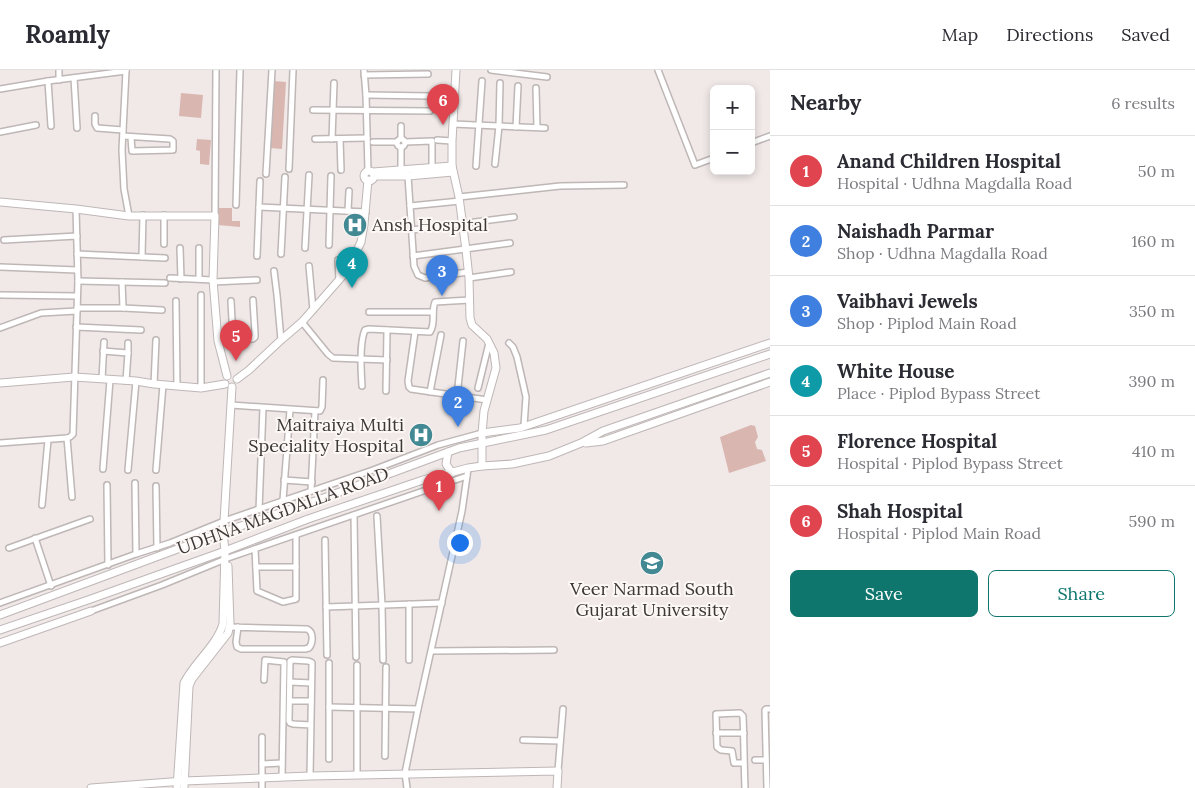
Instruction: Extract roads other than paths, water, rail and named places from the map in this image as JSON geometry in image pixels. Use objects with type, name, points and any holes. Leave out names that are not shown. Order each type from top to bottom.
[{"type":"street","points":[[59,70],[59,80]]},
{"type":"street","points":[[0,89],[126,70],[123,136],[124,189],[129,216]]},
{"type":"street","points":[[181,785],[189,686],[192,679],[228,633],[229,627],[224,521],[231,405],[228,382],[218,341],[213,281],[216,70]]},
{"type":"street","points":[[236,205],[240,70]]},
{"type":"street","points":[[266,174],[272,70]]},
{"type":"street","points":[[290,169],[293,70]]},
{"type":"street","points":[[456,70],[452,169],[459,199],[466,250],[470,318],[472,325],[487,339],[494,353],[496,368],[484,411],[482,466]]},
{"type":"street","points":[[491,70],[547,77]]},
{"type":"street","points":[[658,70],[695,165],[710,159]]},
{"type":"street","points":[[0,383],[74,377],[202,388],[228,382],[233,375],[237,379],[250,370],[313,311],[340,280],[361,242],[371,175],[364,73],[428,74]]},
{"type":"street","points":[[74,78],[77,128]]},
{"type":"street","points":[[48,81],[50,126]]},
{"type":"street","points":[[476,166],[482,81]]},
{"type":"street","points":[[332,139],[334,83]]},
{"type":"street","points":[[495,164],[499,126],[500,83]]},
{"type":"street","points":[[516,127],[518,86]]},
{"type":"street","points":[[536,88],[537,127]]},
{"type":"street","points":[[366,95],[430,96]]},
{"type":"street","points":[[313,110],[430,110]]},
{"type":"street","points":[[95,116],[95,124],[98,128],[124,130]]},
{"type":"street","points":[[453,124],[546,128]]},
{"type":"street","points":[[0,132],[36,125]]},
{"type":"street","points":[[401,126],[401,169]]},
{"type":"street","points":[[123,136],[131,136],[172,140],[173,150],[132,152],[131,136]]},
{"type":"street","points":[[755,142],[770,136]]},
{"type":"street","points":[[315,139],[367,138]]},
{"type":"street","points":[[340,139],[342,170]]},
{"type":"street","points":[[437,140],[452,141]]},
{"type":"street","points":[[373,142],[432,142],[432,167]]},
{"type":"street","points":[[371,175],[401,169],[432,167],[452,169]]},
{"type":"street","points":[[371,175],[408,176],[452,169]]},
{"type":"street","points":[[305,248],[308,175]]},
{"type":"street","points":[[329,245],[331,176]]},
{"type":"street","points":[[408,176],[413,256],[415,270],[418,275],[428,278],[512,272]]},
{"type":"street","points":[[281,254],[284,177]]},
{"type":"street","points":[[257,256],[260,181]]},
{"type":"street","points":[[410,206],[560,186],[624,186]]},
{"type":"street","points":[[348,192],[348,211]]},
{"type":"street","points":[[0,202],[129,216],[215,216]]},
{"type":"street","points":[[259,207],[366,212]]},
{"type":"street","points":[[0,443],[67,438],[73,434],[78,281],[76,209]]},
{"type":"street","points":[[142,257],[143,215]]},
{"type":"street","points":[[164,215],[164,244]]},
{"type":"street","points":[[412,230],[514,217]]},
{"type":"street","points":[[4,240],[77,236]]},
{"type":"street","points":[[413,256],[510,243]]},
{"type":"street","points":[[180,248],[180,279]]},
{"type":"street","points":[[199,248],[199,279]]},
{"type":"street","points":[[77,254],[165,258]]},
{"type":"street","points":[[338,260],[340,280]]},
{"type":"street","points":[[309,266],[313,311]]},
{"type":"street","points":[[0,267],[77,270]]},
{"type":"street","points":[[274,271],[281,340]]},
{"type":"street","points":[[170,278],[213,281],[257,280]]},
{"type":"street","points":[[78,281],[165,283]]},
{"type":"street","points":[[122,282],[123,308]]},
{"type":"street","points":[[1,295],[77,296]]},
{"type":"street","points":[[201,295],[202,388]]},
{"type":"street","points":[[218,341],[254,338],[253,300]]},
{"type":"street","points":[[362,386],[361,360],[365,330],[432,331],[434,304],[438,302],[470,300]]},
{"type":"street","points":[[176,301],[177,386]]},
{"type":"street","points":[[231,301],[233,340]]},
{"type":"street","points":[[0,328],[41,313],[123,308],[162,310]]},
{"type":"street","points":[[369,312],[433,312]]},
{"type":"street","points":[[302,322],[331,357],[337,359],[386,360]]},
{"type":"street","points":[[76,327],[140,330]]},
{"type":"street","points":[[386,391],[387,330]]},
{"type":"street","points":[[415,332],[408,384],[411,389],[487,400]]},
{"type":"street","points":[[430,392],[441,335]]},
{"type":"street","points":[[154,384],[156,340]]},
{"type":"street","points":[[103,469],[106,379],[104,342]]},
{"type":"street","points":[[457,396],[463,342]]},
{"type":"street","points":[[126,381],[128,343]]},
{"type":"street","points":[[478,388],[489,343]]},
{"type":"street","points":[[510,343],[517,357],[526,397],[524,426]]},
{"type":"street","points":[[0,603],[157,548],[224,521],[373,470],[438,445],[482,433],[524,426],[770,343]]},
{"type":"street","points":[[103,351],[128,353]]},
{"type":"street","name":"UDHNA MAGDALLA ROAD","points":[[0,615],[224,531],[321,499],[459,448],[546,430],[770,354]]},
{"type":"street","name":"UDHNA MAGDALLA ROAD","points":[[0,630],[226,555],[308,520],[423,480],[452,473],[468,472],[482,466],[529,461],[557,453],[582,443],[603,430],[770,373]]},
{"type":"street","points":[[231,405],[320,411],[322,407],[323,380]]},
{"type":"street","points":[[128,470],[136,382]]},
{"type":"street","points":[[582,443],[604,441],[770,382]]},
{"type":"street","points":[[156,470],[163,385]]},
{"type":"street","points":[[259,510],[264,408]]},
{"type":"street","points":[[283,500],[290,410]]},
{"type":"street","points":[[311,491],[315,411]]},
{"type":"street","points":[[67,438],[72,497]]},
{"type":"street","points":[[42,505],[48,440]]},
{"type":"street","points":[[448,452],[446,464],[452,473]]},
{"type":"street","points":[[0,643],[162,585],[226,555],[255,549],[296,535],[468,472],[462,510],[405,774],[407,788]]},
{"type":"street","points":[[284,480],[312,482]]},
{"type":"street","points":[[135,483],[136,554]]},
{"type":"street","points":[[107,485],[108,565]]},
{"type":"street","points":[[156,486],[157,548]]},
{"type":"street","points":[[354,515],[356,657]]},
{"type":"street","points":[[377,516],[382,605],[382,660]]},
{"type":"street","points":[[9,548],[90,519]]},
{"type":"street","points":[[255,549],[257,591],[283,602],[296,599],[296,535]]},
{"type":"street","points":[[35,538],[51,586]]},
{"type":"street","points":[[325,540],[327,655]]},
{"type":"street","points":[[181,785],[183,686],[188,675],[217,637],[222,627],[226,555]]},
{"type":"street","points":[[256,567],[296,567]]},
{"type":"street","points":[[326,607],[442,603]]},
{"type":"street","points":[[409,660],[410,604]]},
{"type":"street","points":[[229,627],[308,628],[312,633],[311,644],[309,648],[305,649],[241,649],[237,647],[236,642],[238,628]]},
{"type":"street","points":[[432,651],[554,650]]},
{"type":"street","points":[[264,680],[265,660],[284,662],[282,777]]},
{"type":"street","points":[[310,776],[311,725],[311,662],[292,660],[290,661],[290,723],[311,725]]},
{"type":"street","points":[[329,663],[329,759]]},
{"type":"street","points":[[357,665],[357,775]]},
{"type":"street","points":[[385,756],[386,667]]},
{"type":"street","points":[[290,682],[311,683]]},
{"type":"street","points":[[290,701],[311,701]]},
{"type":"street","points":[[329,707],[418,709]]},
{"type":"street","points":[[557,788],[563,709]]},
{"type":"street","points":[[767,788],[766,760],[768,734],[765,710],[770,709]]},
{"type":"street","points":[[744,763],[734,763],[732,751],[717,747],[716,714],[740,714],[743,716],[745,788]]},
{"type":"street","points":[[716,733],[744,733]]},
{"type":"street","points":[[262,738],[262,788]]},
{"type":"street","points":[[523,740],[560,741]]},
{"type":"street","points":[[755,760],[766,760]]},
{"type":"street","points":[[262,764],[282,763]]},
{"type":"street","points":[[91,788],[181,785],[282,777],[558,771]]},
{"type":"place","name":"Shah Hospital","points":[[443,125]]},
{"type":"place","name":"Ansh Hospital","points":[[355,225]]},
{"type":"place","name":"White House","points":[[352,288]]},
{"type":"place","name":"Vaibhavi Jewels","points":[[442,296]]},
{"type":"place","name":"Florence Hospital","points":[[236,361]]},
{"type":"place","name":"Naishadh Parmar","points":[[458,427]]},
{"type":"place","name":"Maitraiya Multi Speciality Hospital","points":[[421,435]]},
{"type":"place","name":"Anand Children Hospital","points":[[439,511]]},
{"type":"place","name":"Veer Narmad South Gujarat University","points":[[652,563]]}]
